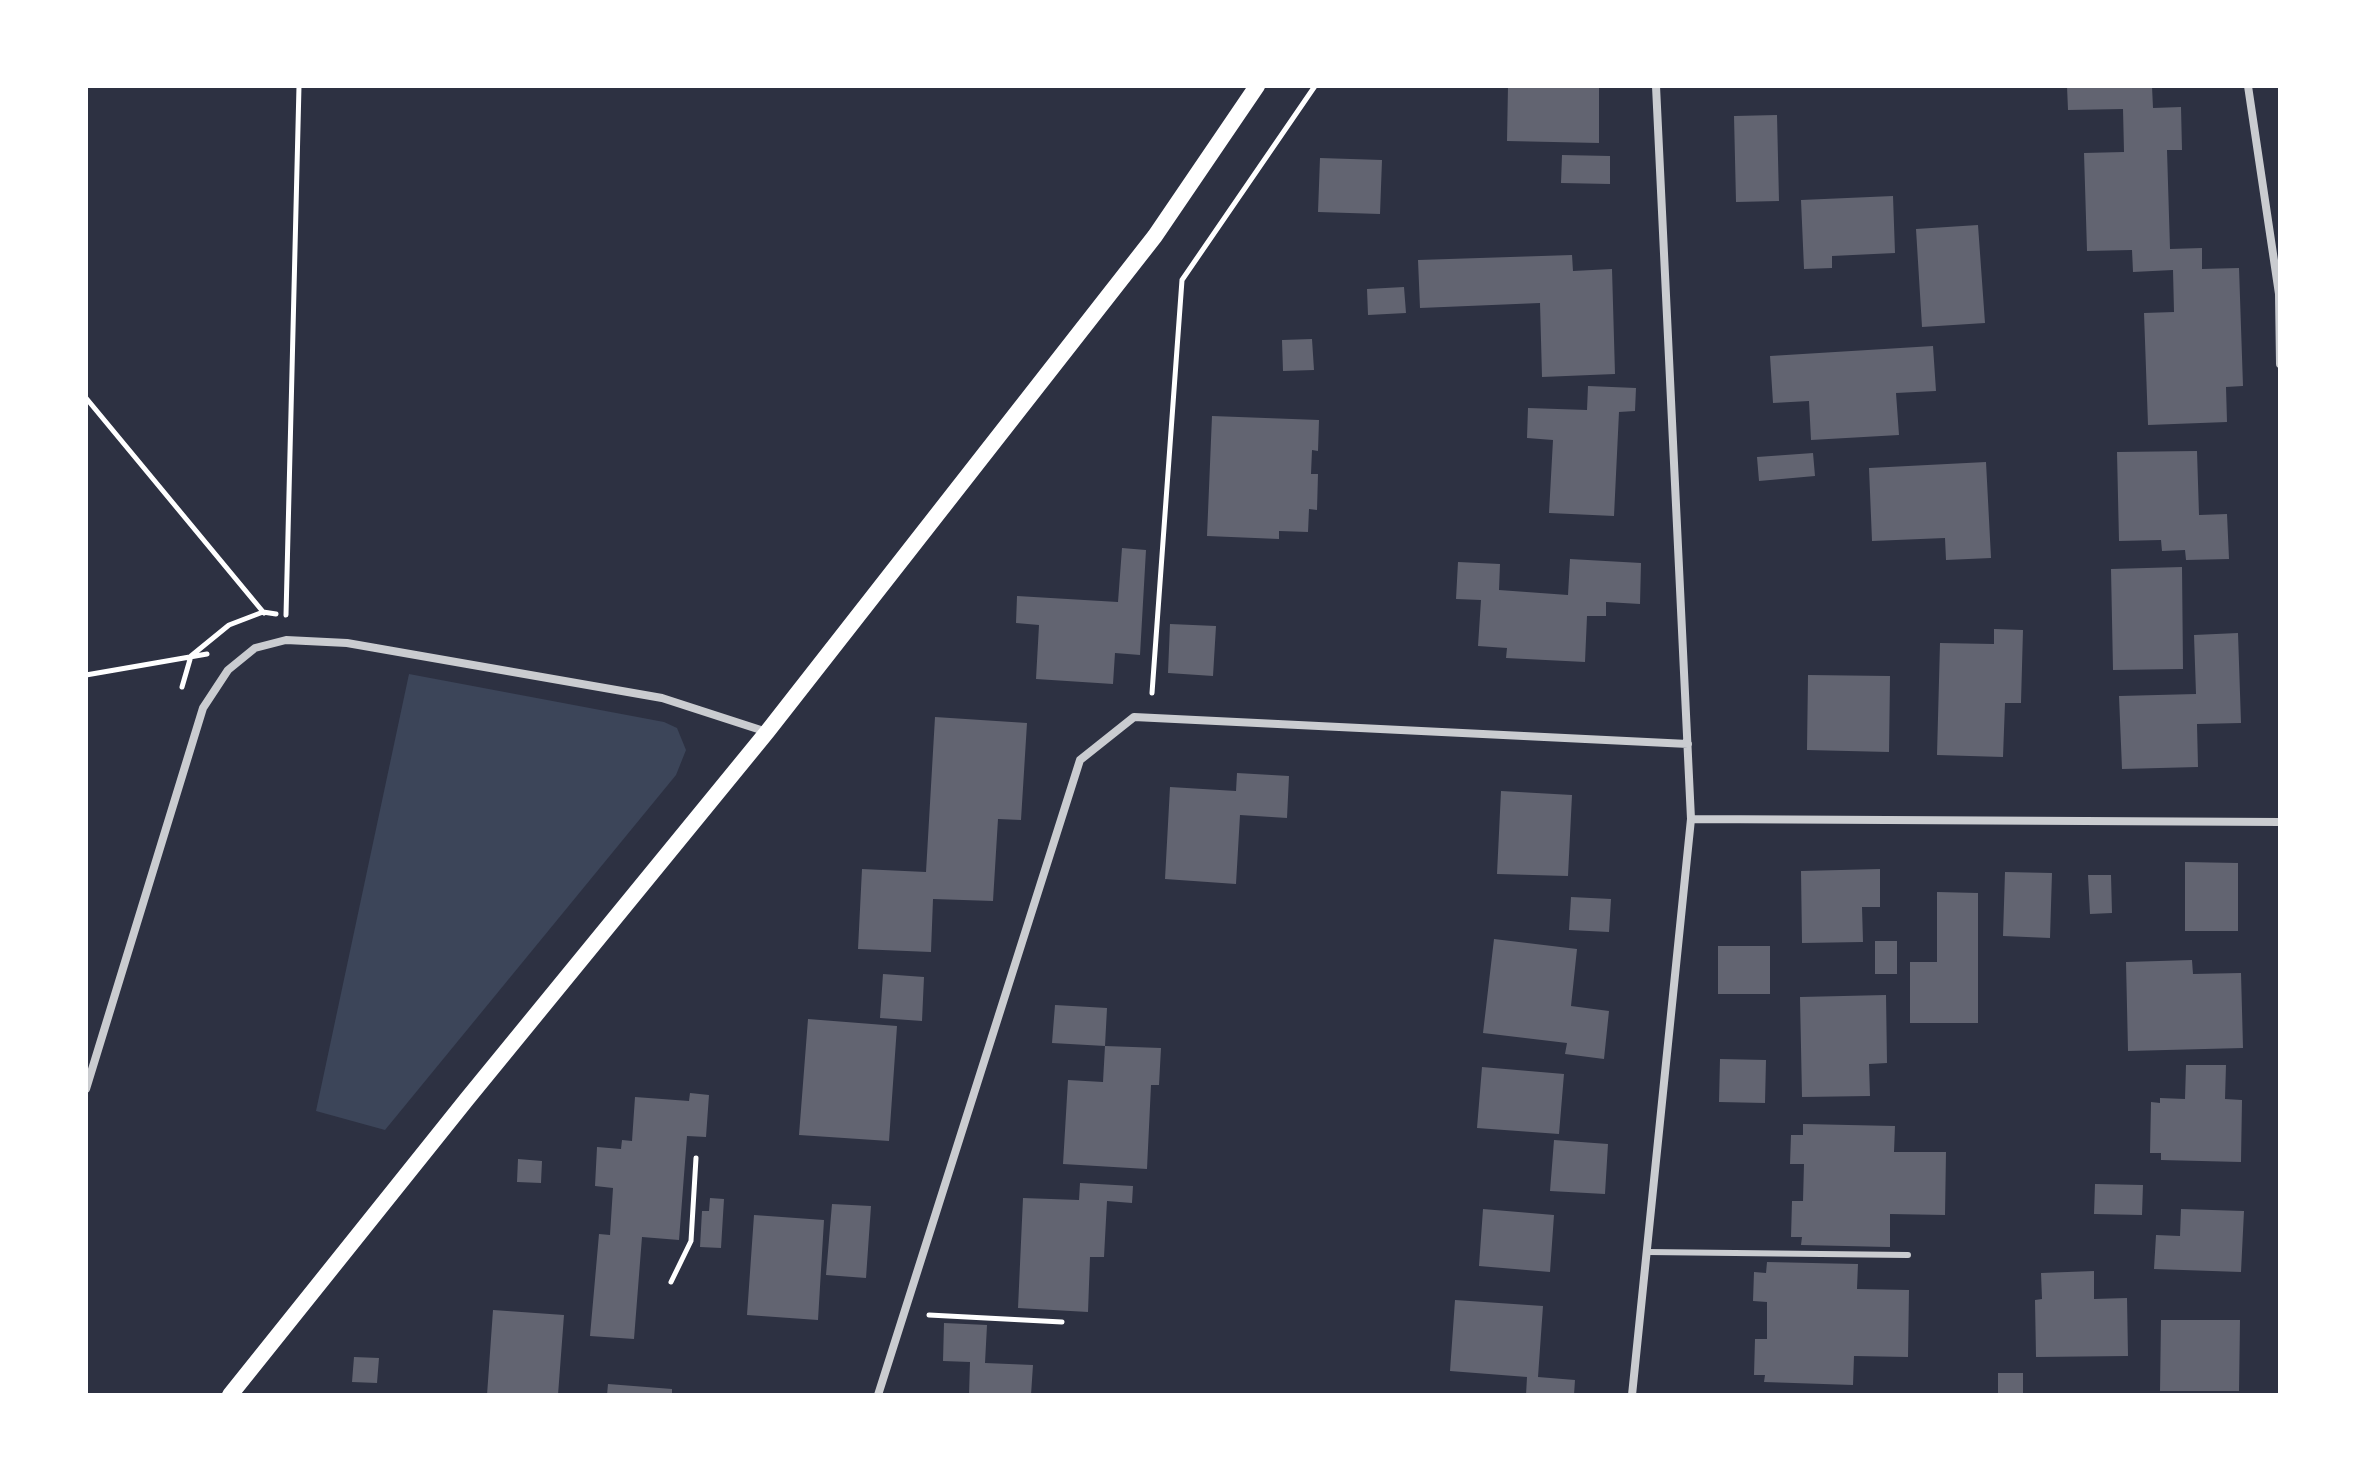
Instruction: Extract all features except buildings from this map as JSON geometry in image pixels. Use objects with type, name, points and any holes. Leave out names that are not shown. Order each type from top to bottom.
[{"type":"main road","points":[[230,1395],[767,732],[1155,236],[1257,86]]},
{"type":"street","points":[[1632,1395],[1691,819],[1656,86]]},
{"type":"street","points":[[2248,86],[2279,294],[2280,364]]},
{"type":"street","points":[[86,1089],[203,708],[228,670],[255,648],[286,640],[347,643],[662,698],[767,732]]},
{"type":"street","points":[[878,1395],[1080,760],[1134,717],[1688,744]]},
{"type":"street","points":[[1691,819],[2280,822]]},
{"type":"lane","points":[[1648,1252],[1908,1255]]},
{"type":"path","points":[[286,615],[299,86]]},
{"type":"path","points":[[1150,718],[1182,280],[1315,86]]},
{"type":"path","points":[[86,398],[286,640]]},
{"type":"path","points":[[86,675],[255,648]]},
{"type":"path","points":[[671,1282],[691,1241],[696,1158]]},
{"type":"path","points":[[904,1314],[1062,1322]]},
{"type":"shaded area","points":[[409,674],[664,722],[677,728],[686,750],[676,775],[385,1130],[316,1111]]}]
